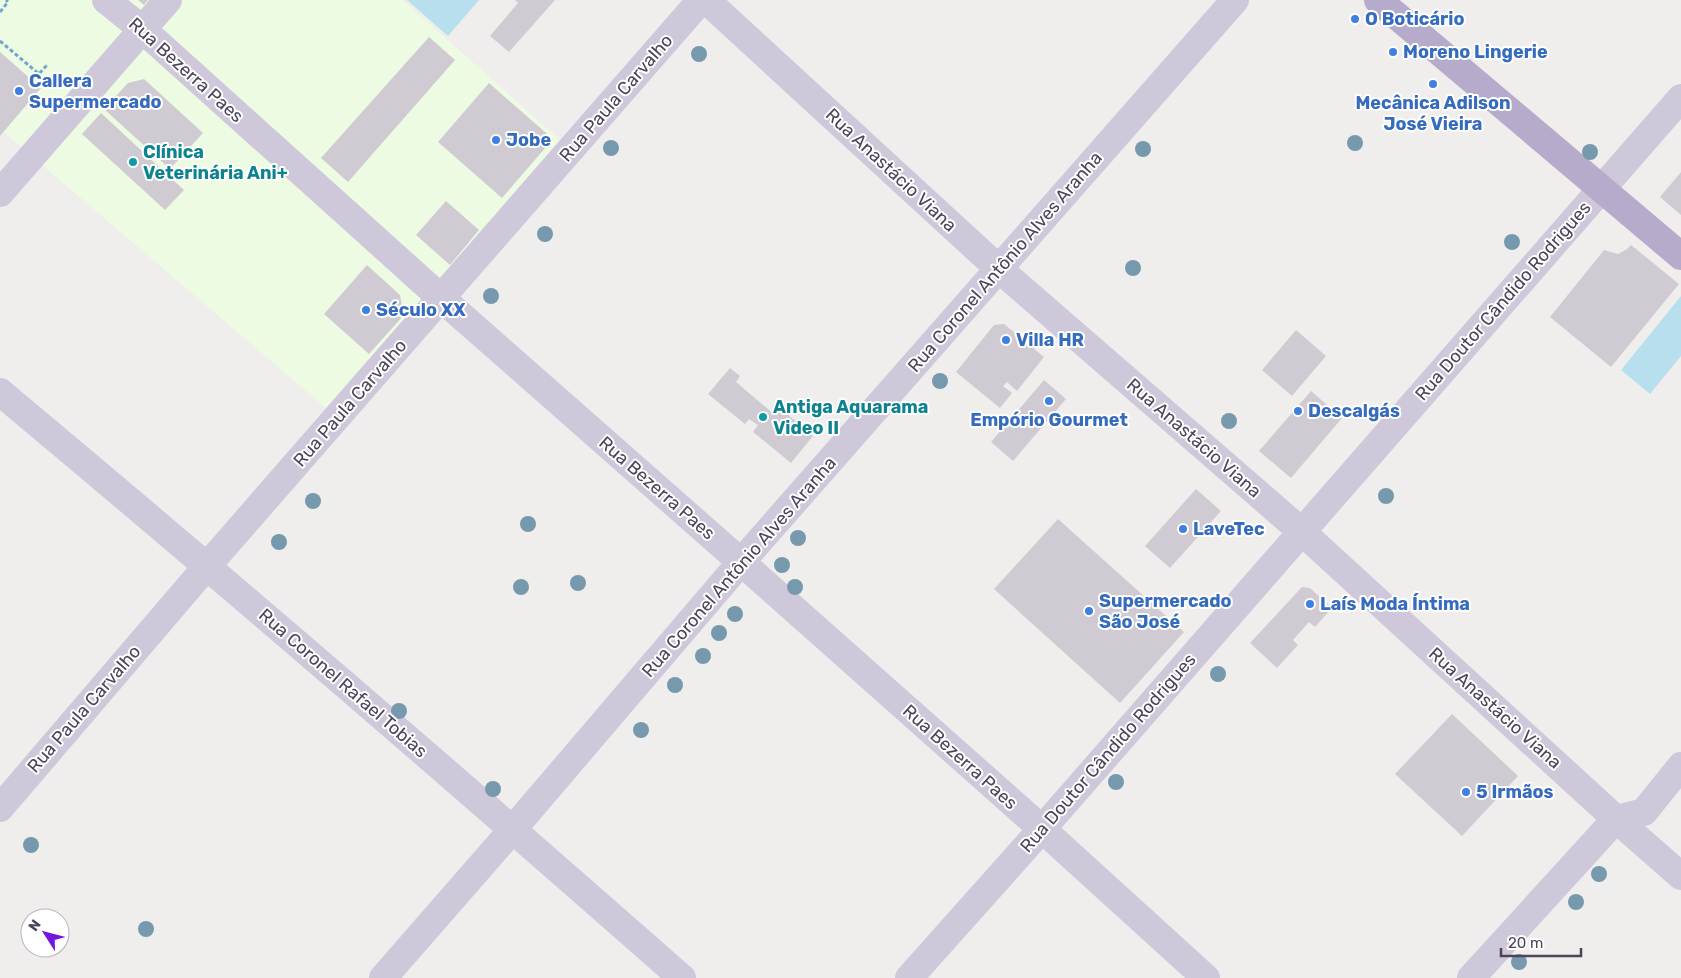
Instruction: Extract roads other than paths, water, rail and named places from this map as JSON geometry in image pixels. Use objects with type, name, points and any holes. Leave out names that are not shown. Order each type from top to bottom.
[{"type":"main road","points":[[1378,0],[1681,256]]},
{"type":"street","name":"Rua Bezerra Paes","points":[[106,0],[142,29],[441,298],[1042,829],[1206,978]]},
{"type":"street","points":[[0,194],[168,0]]},
{"type":"street","name":"Rua Paula Carvalho","points":[[0,808],[701,0]]},
{"type":"street","name":"Rua Anastácio Viana","points":[[706,0],[999,269],[1301,531],[1681,876]]},
{"type":"street","name":"Rua Coronel Antônio Alves Aranha","points":[[383,978],[741,562],[1235,0]]},
{"type":"street","name":"Rua Doutor Cândido Rodrigues","points":[[909,978],[1042,829],[1681,98]]},
{"type":"street","name":"Rua Coronel Rafael Tobias","points":[[0,392],[208,566],[513,829],[682,978]]},
{"type":"street","points":[[1471,978],[1616,819],[1644,812],[1681,766]]},
{"type":"place","name":"O Boticário","points":[[1355,19]]},
{"type":"place","name":"Moreno Lingerie","points":[[1393,52]]},
{"type":"place","name":"Mecânica Adilson José Vieira","points":[[1433,84]]},
{"type":"place","name":"Callera Supermercado","points":[[19,91]]},
{"type":"place","name":"Jobe","points":[[496,140]]},
{"type":"place","name":"Clínica Veterinária Ani+","points":[[133,162]]},
{"type":"place","name":"Século XX","points":[[366,310]]},
{"type":"place","name":"Villa HR","points":[[1006,340]]},
{"type":"place","name":"Empório Gourmet","points":[[1049,401]]},
{"type":"place","name":"Descalgás","points":[[1298,411]]},
{"type":"place","name":"Antiga Aquarama Video II","points":[[763,417]]},
{"type":"place","name":"LaveTec","points":[[1183,529]]},
{"type":"place","name":"Laís Moda Íntima","points":[[1310,604]]},
{"type":"place","name":"Supermercado São José","points":[[1089,611]]},
{"type":"place","name":"5 Irmãos","points":[[1466,792]]}]
